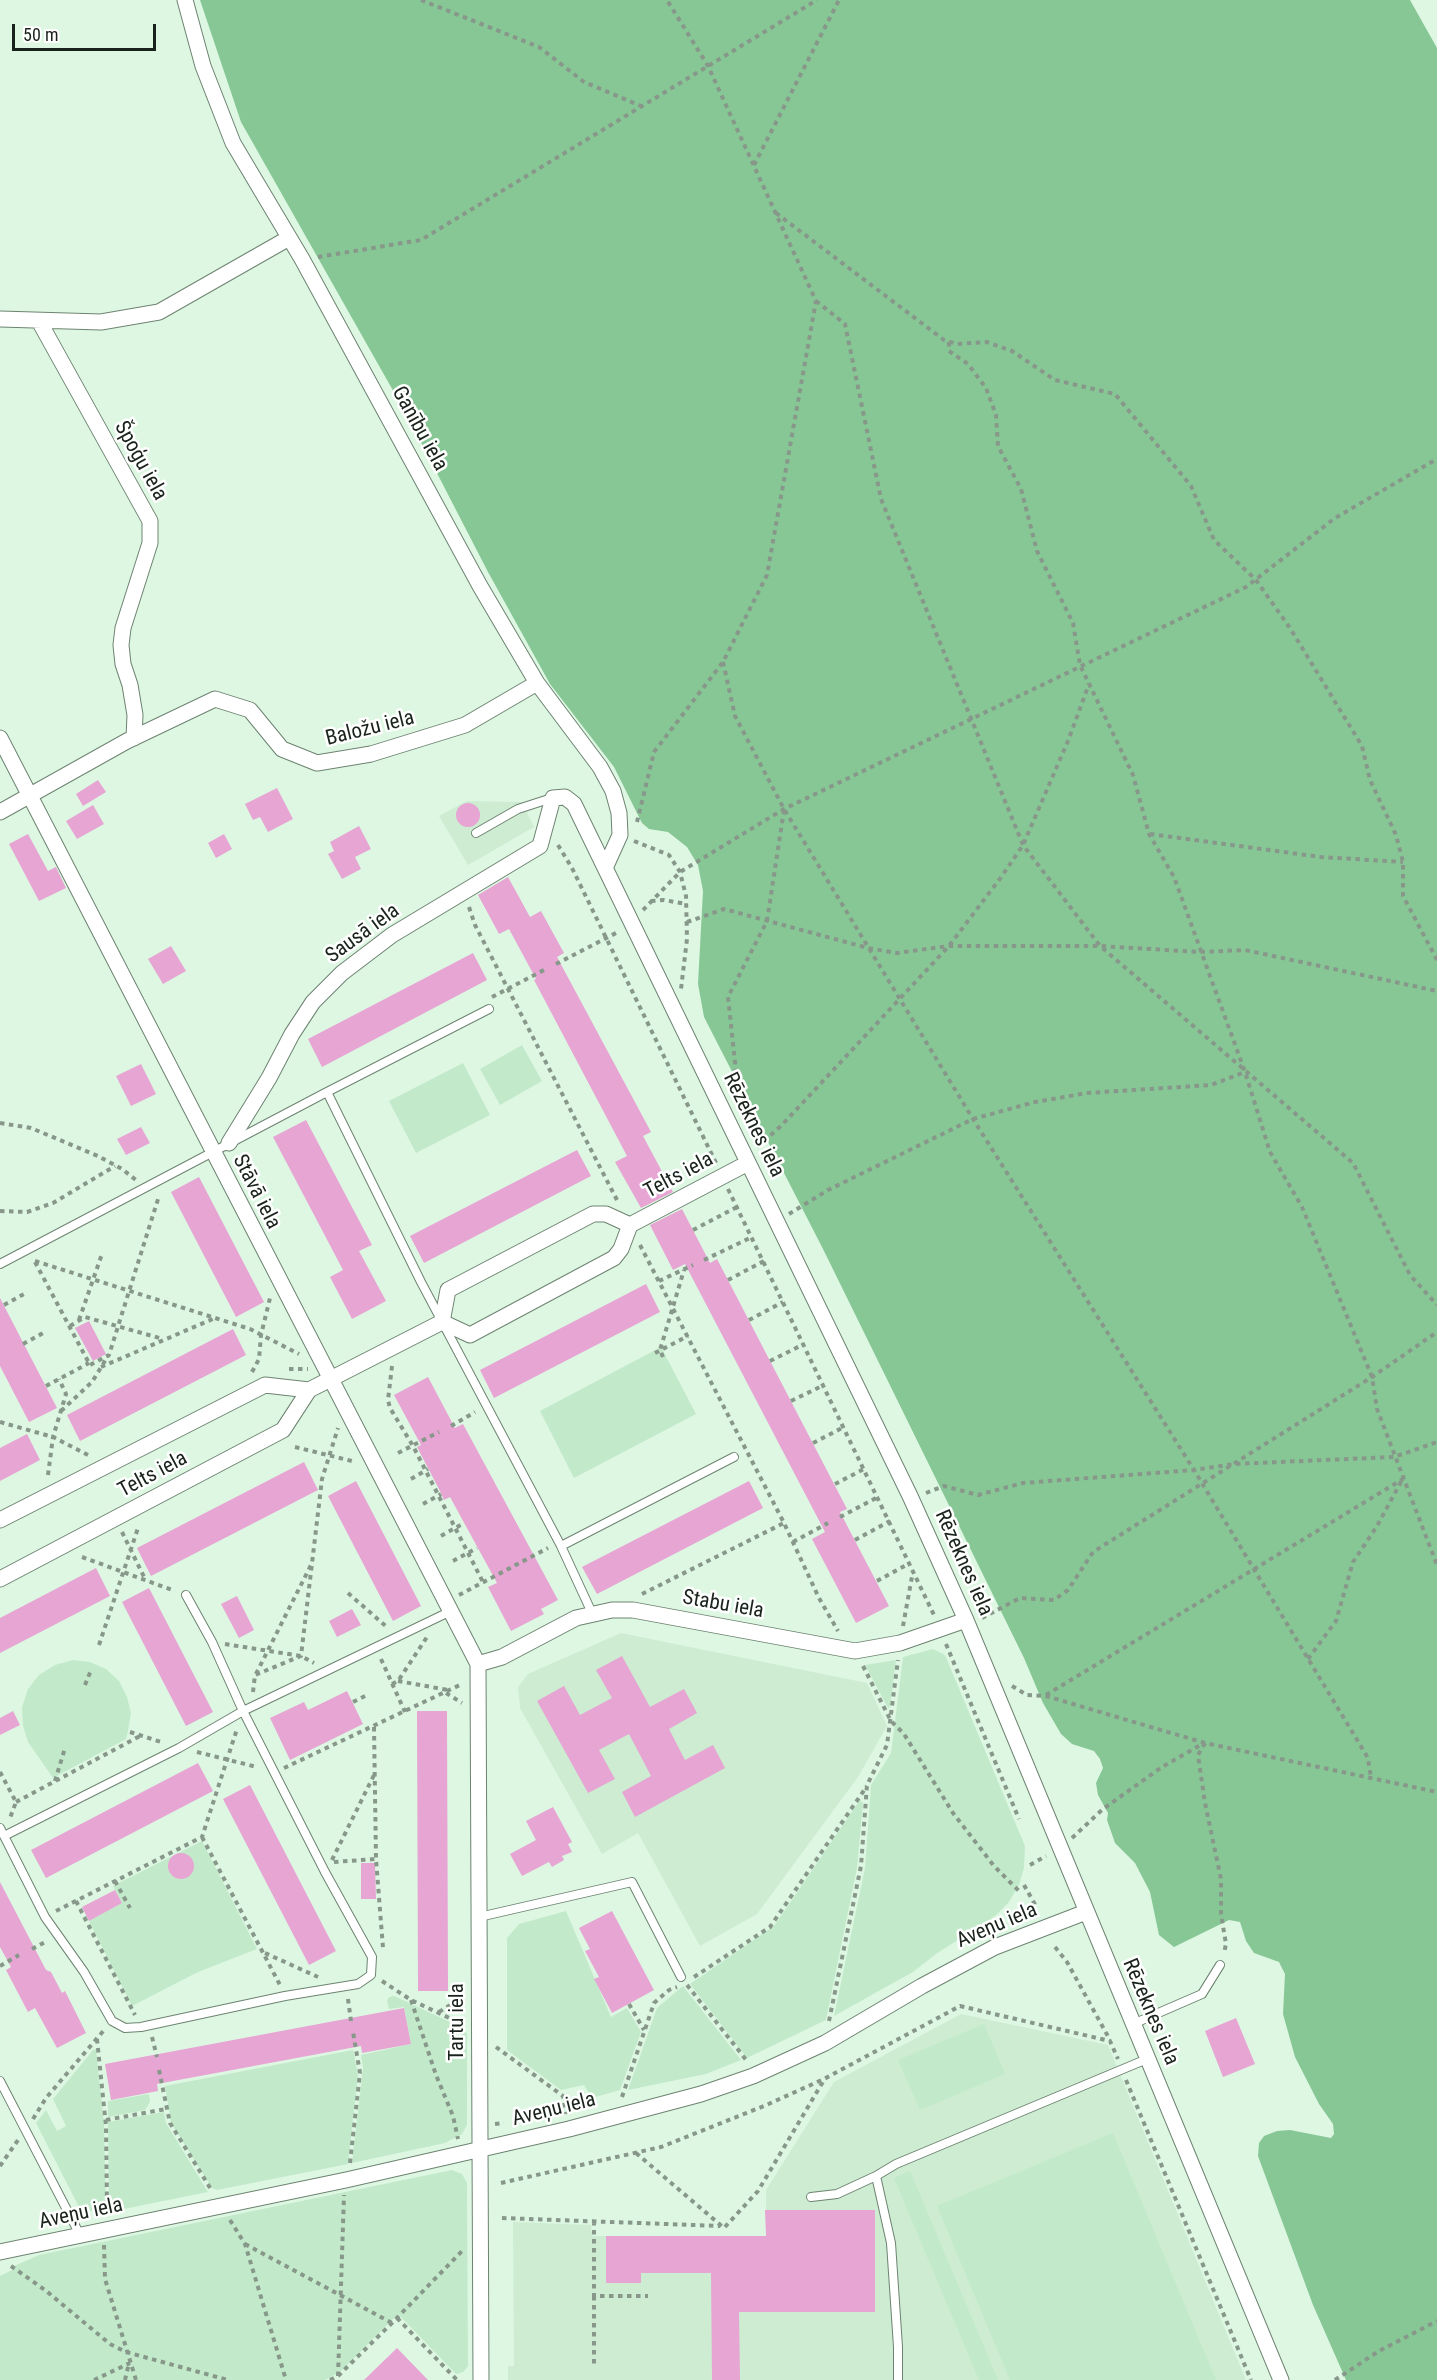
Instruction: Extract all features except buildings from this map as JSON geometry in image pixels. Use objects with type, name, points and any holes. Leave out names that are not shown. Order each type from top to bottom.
[{"type":"street","name":"Ganību iela","points":[[185,0],[203,66],[233,143],[302,259],[480,586],[537,683],[600,767],[613,791],[626,838]]},
{"type":"street","points":[[0,319],[101,322],[159,312],[289,238]]},
{"type":"street","name":"Špoģu iela","points":[[39,321],[150,521],[150,543],[123,628],[123,664],[130,685],[135,716],[134,738]]},
{"type":"street","name":"Baložu iela","points":[[0,812],[134,738],[215,699],[250,710],[282,749],[317,763],[371,754],[465,725],[537,683]]},
{"type":"street","name":"Stāvā iela","points":[[0,738],[212,1153],[451,1611],[478,1670]]},
{"type":"street","name":"Rēzeknes iela","points":[[554,798],[565,797],[574,804],[606,866],[910,1496],[967,1623],[1281,2380]]},
{"type":"street","name":"Sausā iela","points":[[229,1143],[313,1002],[342,973],[392,935],[540,846],[554,798]]},
{"type":"street","points":[[606,866],[626,838]]},
{"type":"street","name":"Telts iela","points":[[630,1225],[606,1214],[593,1214],[448,1290],[442,1322],[470,1335],[614,1258],[621,1249],[630,1225],[722,1177],[747,1160]]},
{"type":"street","points":[[309,1390],[442,1322]]},
{"type":"street","name":"Telts iela","points":[[0,1520],[265,1384],[309,1390],[284,1430],[0,1579]]},
{"type":"street","name":"Stabu iela","points":[[478,1670],[576,1618],[612,1610],[633,1610],[855,1651],[900,1643],[967,1623]]},
{"type":"street","name":"Tartu iela","points":[[478,1670],[481,2380]]},
{"type":"street","name":"Aveņu iela","points":[[4,2251],[480,2150],[701,2094],[753,2076],[825,2043],[994,1947],[1086,1912]]},
{"type":"lane","points":[[476,833],[518,809],[554,798]]},
{"type":"lane","points":[[4,1263],[229,1143],[489,1009]]},
{"type":"lane","points":[[327,1092],[442,1322],[560,1544],[592,1613]]},
{"type":"lane","points":[[560,1544],[734,1457]]},
{"type":"lane","points":[[0,1828],[45,1917],[84,1972],[112,2021],[125,2028],[141,2027],[285,1996],[358,1984],[371,1975],[372,1957],[325,1872],[274,1772],[247,1709],[186,1595]]},
{"type":"lane","points":[[4,1836],[179,1748],[247,1709],[451,1611]]},
{"type":"lane","points":[[479,1917],[632,1882],[683,1980]]},
{"type":"lane","points":[[1132,2024],[1202,1994],[1220,1965]]},
{"type":"lane","points":[[811,2197],[837,2194],[896,2164],[1147,2059]]},
{"type":"lane","points":[[0,2081],[80,2235]]},
{"type":"lane","points":[[876,2176],[891,2242],[898,2380]]},
{"type":"path","points":[[421,0],[539,47],[584,82],[641,106]]},
{"type":"path","points":[[668,0],[708,66],[816,301],[845,324],[881,499],[1023,845],[1100,946],[1353,1163],[1410,1275],[1437,1305]]},
{"type":"path","points":[[302,259],[421,240],[817,0]]},
{"type":"path","points":[[754,165],[839,0]]},
{"type":"path","points":[[776,213],[944,340],[957,344],[987,342],[1012,351],[1055,380],[1115,394],[1191,486],[1214,540],[1256,580],[1290,628],[1362,746],[1370,780],[1396,835],[1403,862],[1403,896],[1437,960]]},
{"type":"path","points":[[676,1013],[684,977],[687,922],[680,872],[669,855],[626,838],[654,752],[723,662],[767,575],[816,301]]},
{"type":"path","points":[[949,342],[949,351],[968,364],[986,388],[996,416],[998,446],[1021,489],[1037,551],[1073,623],[1080,665],[1133,775],[1149,834],[1174,877],[1245,1072],[1270,1152],[1302,1207],[1372,1377],[1377,1409],[1437,1565]]},
{"type":"path","points":[[632,924],[650,901],[680,872],[784,809],[1080,665],[1246,588],[1335,518],[1437,459]]},
{"type":"path","points":[[723,662],[735,716],[784,809],[899,1000],[1254,1568],[1368,1758],[1371,1778]]},
{"type":"path","points":[[747,1160],[949,946],[1002,876],[1023,845],[1068,741],[1089,683]]},
{"type":"path","points":[[731,1128],[738,1090],[728,997],[767,921],[784,809]]},
{"type":"path","points":[[1149,834],[1321,857],[1403,862]]},
{"type":"path","points":[[572,868],[914,1569],[935,1618]]},
{"type":"path","points":[[650,901],[664,900],[686,904]]},
{"type":"path","points":[[687,922],[724,909],[868,948],[897,953],[949,946],[1100,946],[1200,952],[1245,950],[1437,991]]},
{"type":"path","points":[[475,925],[622,1211]]},
{"type":"path","points":[[556,964],[606,938]]},
{"type":"path","points":[[489,1009],[490,998],[544,970]]},
{"type":"path","points":[[775,1219],[794,1213],[828,1190],[973,1119],[1035,1102],[1087,1093],[1211,1085],[1245,1072]]},
{"type":"path","points":[[0,1123],[31,1128],[99,1156],[146,1188]]},
{"type":"path","points":[[0,1210],[27,1212],[53,1203],[116,1166]]},
{"type":"path","points":[[59,1413],[92,1382],[109,1355],[164,1179]]},
{"type":"path","points":[[693,1230],[737,1207]]},
{"type":"path","points":[[704,1260],[752,1237]]},
{"type":"path","points":[[639,1242],[784,1523],[824,1608],[855,1651],[891,1721],[904,1734],[948,1805],[994,1866],[1021,1893]]},
{"type":"path","points":[[79,1321],[102,1254]]},
{"type":"path","points":[[4,1263],[35,1261],[216,1318],[261,1335],[306,1357],[315,1352]]},
{"type":"path","points":[[35,1261],[89,1363]]},
{"type":"path","points":[[728,1280],[764,1261]]},
{"type":"path","points":[[659,1281],[693,1265]]},
{"type":"path","points":[[657,1351],[684,1270]]},
{"type":"path","points":[[252,1373],[259,1359],[261,1335],[270,1296],[284,1290]]},
{"type":"path","points":[[4,1305],[24,1294]]},
{"type":"path","points":[[749,1320],[783,1302]]},
{"type":"path","points":[[70,1326],[85,1317],[164,1339]]},
{"type":"path","points":[[101,1367],[216,1318]]},
{"type":"path","points":[[23,1344],[45,1332]]},
{"type":"path","points":[[967,1623],[1020,1598],[1054,1600],[1068,1590],[1093,1552],[1372,1377],[1437,1332]]},
{"type":"path","points":[[657,1351],[688,1336]]},
{"type":"path","points":[[770,1361],[804,1344]]},
{"type":"path","points":[[395,1346],[388,1400],[390,1408],[427,1470],[483,1582]]},
{"type":"path","points":[[657,1351],[663,1357]]},
{"type":"path","points":[[46,1386],[109,1355]]},
{"type":"path","points":[[48,1476],[53,1437],[66,1394],[59,1379]]},
{"type":"path","points":[[791,1401],[824,1385]]},
{"type":"path","points":[[301,1656],[322,1479],[345,1407]]},
{"type":"path","points":[[451,1426],[487,1407]]},
{"type":"path","points":[[0,1422],[53,1437],[88,1455]]},
{"type":"path","points":[[813,1443],[844,1427]]},
{"type":"path","points":[[398,1454],[439,1432]]},
{"type":"path","points":[[910,1496],[944,1486],[978,1495],[1023,1483],[1194,1470],[1234,1464],[1394,1456],[1437,1442]]},
{"type":"path","points":[[295,1447],[376,1467]]},
{"type":"path","points":[[835,1484],[864,1469]]},
{"type":"path","points":[[411,1479],[427,1470]]},
{"type":"path","points":[[1046,1696],[1254,1568],[1294,1547],[1402,1479]]},
{"type":"path","points":[[1308,1659],[1336,1621],[1353,1562],[1377,1526],[1402,1479]]},
{"type":"path","points":[[423,1504],[440,1495]]},
{"type":"path","points":[[840,1517],[878,1497]]},
{"type":"path","points":[[114,1519],[145,1580]]},
{"type":"path","points":[[855,1540],[890,1521]]},
{"type":"path","points":[[441,1536],[464,1523]]},
{"type":"path","points":[[633,1610],[635,1598],[784,1523]]},
{"type":"path","points":[[793,1542],[828,1523]]},
{"type":"path","points":[[99,1645],[138,1528]]},
{"type":"path","points":[[468,1590],[560,1544]]},
{"type":"path","points":[[453,1561],[477,1548]]},
{"type":"path","points":[[82,1557],[186,1595]]},
{"type":"path","points":[[45,1917],[202,1837],[247,1709],[255,1676],[314,1560]]},
{"type":"path","points":[[877,1581],[910,1563]]},
{"type":"path","points":[[616,2116],[654,2004],[683,1980],[770,1927],[867,1785],[887,1745],[900,1643],[914,1569]]},
{"type":"path","points":[[348,1593],[399,1636]]},
{"type":"path","points":[[392,1684],[398,1681],[427,1638],[421,1626]]},
{"type":"path","points":[[212,1642],[301,1656],[328,1670]]},
{"type":"path","points":[[946,1644],[1018,1820]]},
{"type":"path","points":[[375,1648],[405,1712]]},
{"type":"path","points":[[255,1676],[301,1656]]},
{"type":"path","points":[[86,1685],[90,1670]]},
{"type":"path","points":[[130,1732],[179,1748],[274,1772],[449,1691],[478,1670]]},
{"type":"path","points":[[987,1673],[1028,1695],[1046,1696],[1204,1743],[1437,1792]]},
{"type":"path","points":[[398,1681],[449,1691]]},
{"type":"path","points":[[353,1702],[369,1694]]},
{"type":"path","points":[[374,1727],[376,1858],[384,1955]]},
{"type":"path","points":[[4,1836],[16,1802],[140,1735]]},
{"type":"path","points":[[1060,1849],[1103,1809],[1162,1767],[1204,1743]]},
{"type":"path","points":[[1204,1743],[1198,1755],[1205,1803],[1221,1879],[1221,1914],[1226,1944],[1220,1965]]},
{"type":"path","points":[[55,1781],[65,1748]]},
{"type":"path","points":[[0,1772],[16,1802]]},
{"type":"path","points":[[374,1774],[330,1862],[376,1858]]},
{"type":"path","points":[[825,2043],[861,1866],[867,1785]]},
{"type":"path","points":[[202,1837],[285,1996]]},
{"type":"path","points":[[115,1881],[130,1908]]},
{"type":"path","points":[[1024,1885],[1037,1908]]},
{"type":"path","points":[[76,1901],[141,2027],[153,2038],[157,2057]]},
{"type":"path","points":[[1055,1947],[1067,1962],[1110,2041]]},
{"type":"path","points":[[264,1952],[342,1987],[351,2020]]},
{"type":"path","points":[[0,1966],[19,1955]]},
{"type":"path","points":[[371,1975],[411,2000],[470,2027]]},
{"type":"path","points":[[683,1980],[748,2062]]},
{"type":"path","points":[[438,2012],[479,1987]]},
{"type":"path","points":[[411,2000],[436,2075],[453,2115],[459,2143]]},
{"type":"path","points":[[629,2004],[645,2031]]},
{"type":"path","points":[[0,2166],[46,2098],[112,2021]]},
{"type":"path","points":[[350,2161],[360,2073],[353,2032]]},
{"type":"path","points":[[97,2038],[106,2120],[107,2208]]},
{"type":"path","points":[[488,2042],[562,2096],[569,2129]]},
{"type":"path","points":[[159,2070],[172,2129],[210,2189]]},
{"type":"path","points":[[502,2218],[721,2226],[724,2228],[758,2191],[824,2079]]},
{"type":"path","points":[[106,2120],[166,2109]]},
{"type":"path","points":[[636,2153],[721,2226]]},
{"type":"path","points":[[338,2376],[344,2192]]},
{"type":"path","points":[[227,2216],[245,2244],[286,2380]]},
{"type":"path","points":[[594,2221],[594,2365]]},
{"type":"path","points":[[330,2380],[338,2376],[392,2323],[481,2231]]},
{"type":"path","points":[[104,2242],[105,2279],[136,2380]]},
{"type":"path","points":[[245,2244],[392,2323]]},
{"type":"path","points":[[4,2251],[11,2268],[45,2290],[110,2344],[126,2352],[228,2380]]},
{"type":"path","points":[[594,2296],[648,2296]]},
{"type":"path","points":[[397,2318],[457,2380]]},
{"type":"path","points":[[1335,2380],[1379,2351],[1437,2321]]},
{"type":"path","points":[[94,2380],[130,2363]]},
{"type":"path","points":[[125,2380],[130,2363]]},
{"type":"shaded area","points":[[467,801],[522,802],[534,827],[468,865],[439,816]]},
{"type":"shaded area","points":[[522,1045],[542,1081],[500,1105],[480,1069]]},
{"type":"shaded area","points":[[463,1063],[490,1115],[416,1153],[389,1101]]},
{"type":"shaded area","points":[[661,1347],[696,1414],[574,1478],[540,1411]]},
{"type":"shaded area","points":[[621,1633],[867,1683],[887,1726],[858,1777],[757,1914],[700,1946],[638,1833],[602,1854],[520,1708],[518,1687],[528,1674]]},
{"type":"shaded area","points":[[933,1649],[945,1655],[1025,1846],[1024,1868],[1019,1885],[1009,1902],[995,1916],[936,1954],[913,1972],[834,2016],[865,1868],[871,1785],[891,1753],[903,1657]]},
{"type":"shaded area","points":[[73,1660],[90,1662],[106,1669],[119,1681],[127,1697],[131,1713],[128,1731],[126,1739],[53,1778],[28,1742],[23,1726],[22,1707],[28,1689],[39,1675],[55,1665]]},
{"type":"shaded area","points":[[896,1660],[890,1707],[888,1708],[865,1665]]},
{"type":"shaded area","points":[[860,1800],[863,1803],[857,1868],[826,2020],[747,2058],[690,1984],[774,1926]]},
{"type":"shaded area","points":[[202,1841],[257,1949],[198,1972],[132,2006],[89,1921],[122,1903],[113,1886]]},
{"type":"shaded area","points":[[566,1911],[611,2017],[627,2008],[641,2032],[620,2090],[592,2098],[584,2085],[561,2090],[507,2050],[507,1938],[519,1924]]},
{"type":"shaded area","points":[[683,1986],[741,2060],[706,2074],[628,2090],[657,2008]]},
{"type":"shaded area","points":[[394,1996],[463,2028],[467,2034],[467,2125],[462,2134],[445,2143],[352,2163],[363,2068],[361,2055],[411,2044],[404,2007],[389,2009],[387,2001],[389,1997]]},
{"type":"shaded area","points":[[961,2014],[1108,2045],[1246,2380],[508,2380],[508,2366],[514,2366],[513,2222],[591,2225],[592,2236],[740,2236],[741,2245],[766,2245],[766,2190],[834,2082]]},
{"type":"shaded area","points":[[984,2024],[1005,2074],[920,2110],[898,2060]]},
{"type":"shaded area","points":[[96,2049],[104,2124],[106,2208],[85,2212],[79,2207],[36,2123],[46,2110],[57,2131],[66,2126],[53,2099]]},
{"type":"shaded area","points":[[353,2050],[358,2074],[348,2164],[217,2190],[212,2188],[171,2123],[165,2086]]},
{"type":"shaded area","points":[[149,2094],[150,2102],[145,2110],[108,2117],[108,2101]]},
{"type":"shaded area","points":[[164,2112],[166,2123],[208,2192],[109,2212],[108,2122]]},
{"type":"shaded area","points":[[1113,2133],[1216,2380],[1010,2380],[937,2206]]},
{"type":"shaded area","points":[[452,2170],[462,2174],[467,2183],[468,2366],[463,2372],[456,2374],[398,2314],[340,2372],[325,2380],[0,2380],[0,2276],[16,2268],[14,2266],[39,2255]]},
{"type":"shaded area","points":[[910,2171],[998,2380],[979,2380],[894,2178]]},
{"type":"green space","points":[[200,0],[1410,0],[1437,48],[1437,2380],[1346,2380],[1313,2305],[1258,2156],[1259,2143],[1264,2136],[1277,2131],[1290,2130],[1331,2138],[1334,2134],[1333,2124],[1319,2104],[1295,2057],[1283,2014],[1285,1974],[1279,1962],[1254,1953],[1246,1941],[1240,1922],[1229,1920],[1174,1947],[1159,1935],[1150,1892],[1135,1863],[1115,1843],[1107,1820],[1108,1813],[1098,1795],[1096,1783],[1103,1768],[1100,1759],[1094,1751],[1072,1744],[1061,1734],[1043,1703],[1024,1658],[823,1249],[704,1017],[698,984],[703,891],[698,865],[687,847],[668,832],[649,829],[642,823],[614,767],[550,684],[488,572],[408,417],[241,122]]}]
